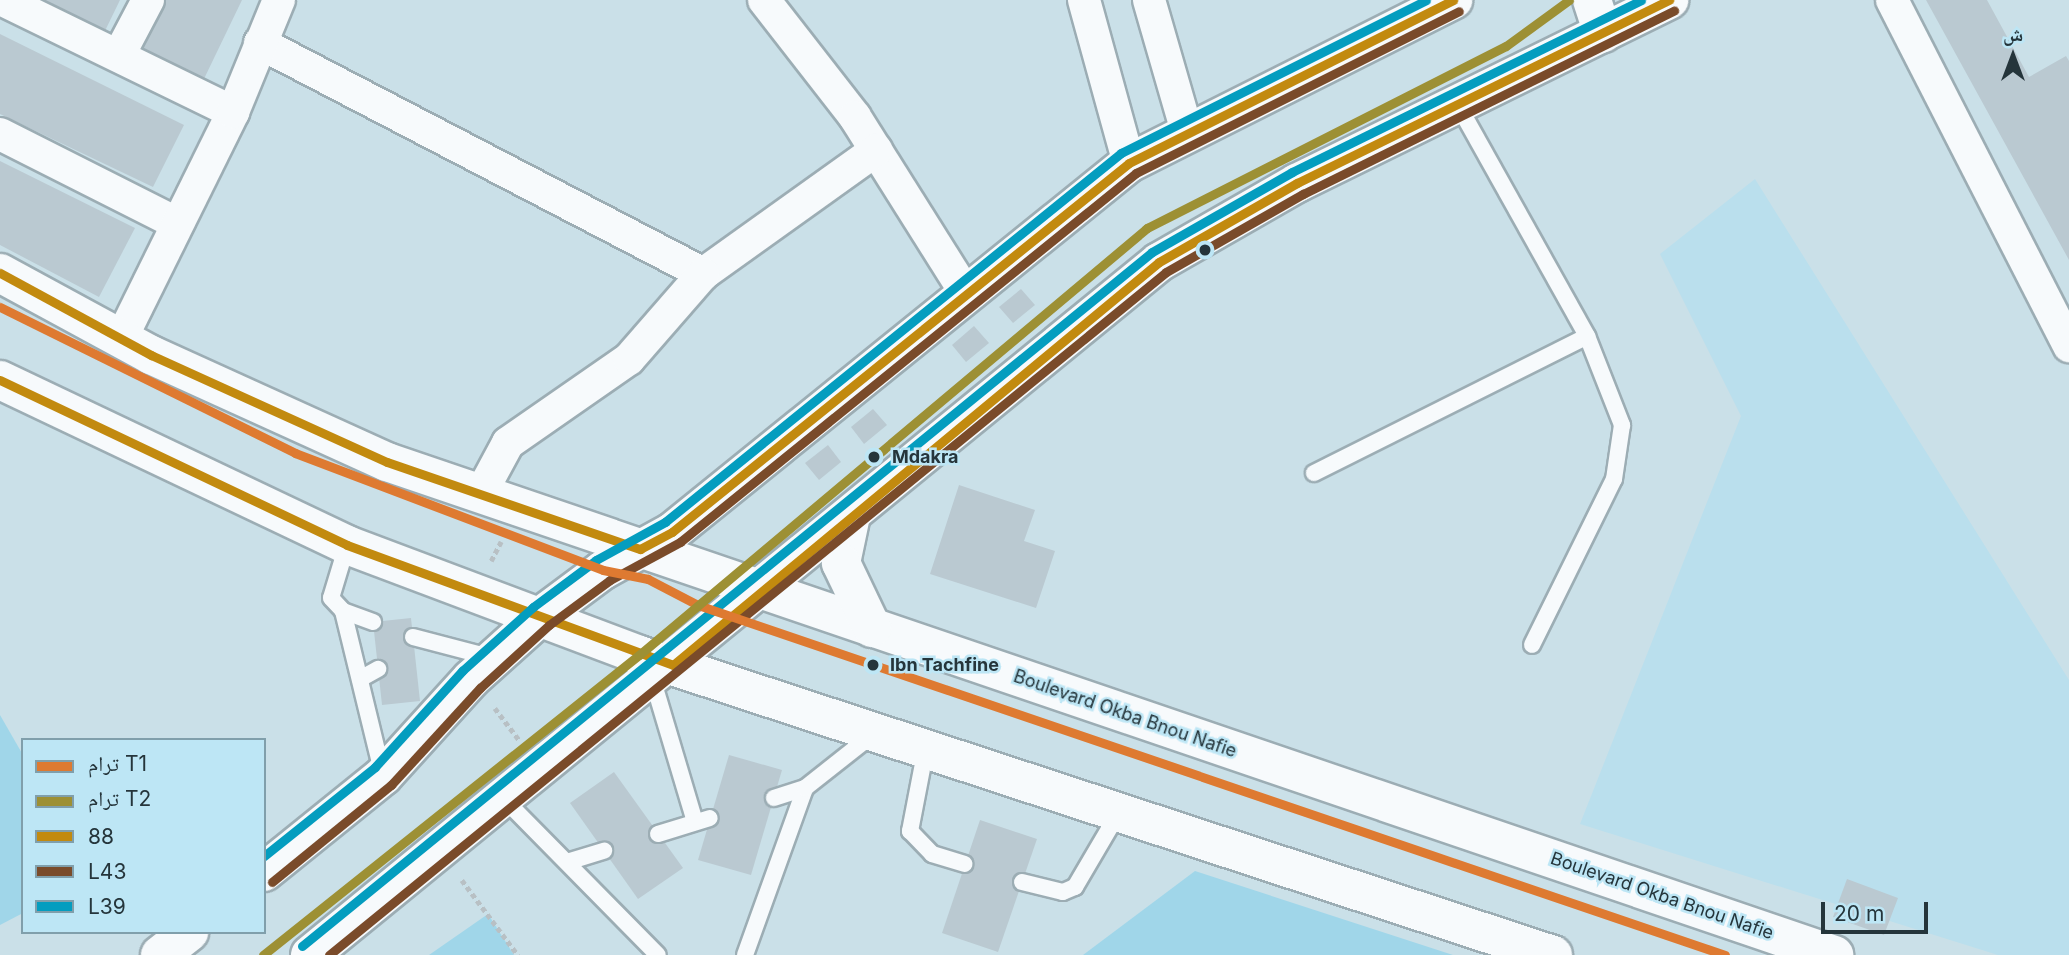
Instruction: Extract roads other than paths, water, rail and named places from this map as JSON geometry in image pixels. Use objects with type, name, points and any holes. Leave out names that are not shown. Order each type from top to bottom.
[{"type":"main road","points":[[266,870],[383,776],[484,668],[541,616],[683,523],[965,292],[1129,163],[1453,0]]},
{"type":"main road","points":[[310,955],[543,771],[1159,262],[1297,183],[1458,104],[1597,16],[1668,0]]},
{"type":"main road","name":"Boulevard Okba Bnou Nafie","points":[[0,273],[121,339],[387,462],[516,508],[766,588],[872,628],[1834,955]]},
{"type":"main road","points":[[0,380],[347,545],[541,616],[663,673],[876,732],[1553,955]]},
{"type":"main road","points":[[850,520],[841,564],[872,628]]},
{"type":"main road","points":[[160,955],[186,934]]},
{"type":"street","points":[[3,0],[233,112]]},
{"type":"street","points":[[119,55],[148,0]]},
{"type":"street","points":[[121,339],[233,112],[279,0]]},
{"type":"street","points":[[764,0],[876,150],[965,292]]},
{"type":"street","points":[[1084,0],[1129,163]]},
{"type":"street","points":[[1149,0],[1187,132]]},
{"type":"street","points":[[1892,0],[2069,346]]},
{"type":"street","points":[[260,43],[703,274]]},
{"type":"street","points":[[0,134],[176,223]]},
{"type":"street","points":[[480,495],[508,443],[629,359],[703,274],[876,150]]},
{"type":"lane","points":[[1458,104],[1587,336],[1617,403],[1622,450],[1614,479],[1532,645]]},
{"type":"lane","points":[[1314,473],[1587,336]]},
{"type":"lane","points":[[347,545],[331,589],[343,611],[383,776]]},
{"type":"lane","points":[[343,611],[373,622]]},
{"type":"lane","points":[[418,642],[484,668]]},
{"type":"lane","points":[[360,679],[378,669]]},
{"type":"lane","points":[[658,834],[702,820],[663,673]]},
{"type":"lane","points":[[774,798],[805,788],[876,732]]},
{"type":"lane","points":[[926,748],[910,831],[932,853],[965,864]]},
{"type":"lane","points":[[745,955],[805,788]]},
{"type":"lane","points":[[506,801],[659,955]]},
{"type":"lane","points":[[1022,882],[1063,892],[1075,887],[1119,812]]},
{"type":"lane","points":[[568,862],[604,851]]},
{"type":"tram line","name":"T2","points":[[263,955],[639,655],[1147,228],[1506,46],[1569,0]]},
{"type":"tram line","name":"T1","points":[[0,307],[295,453],[603,570],[648,579],[698,605],[1725,955]]},
{"type":"place","name":"Mdakra","points":[[874,457]]},
{"type":"place","name":"Ibn Tachfine","points":[[873,665]]}]
